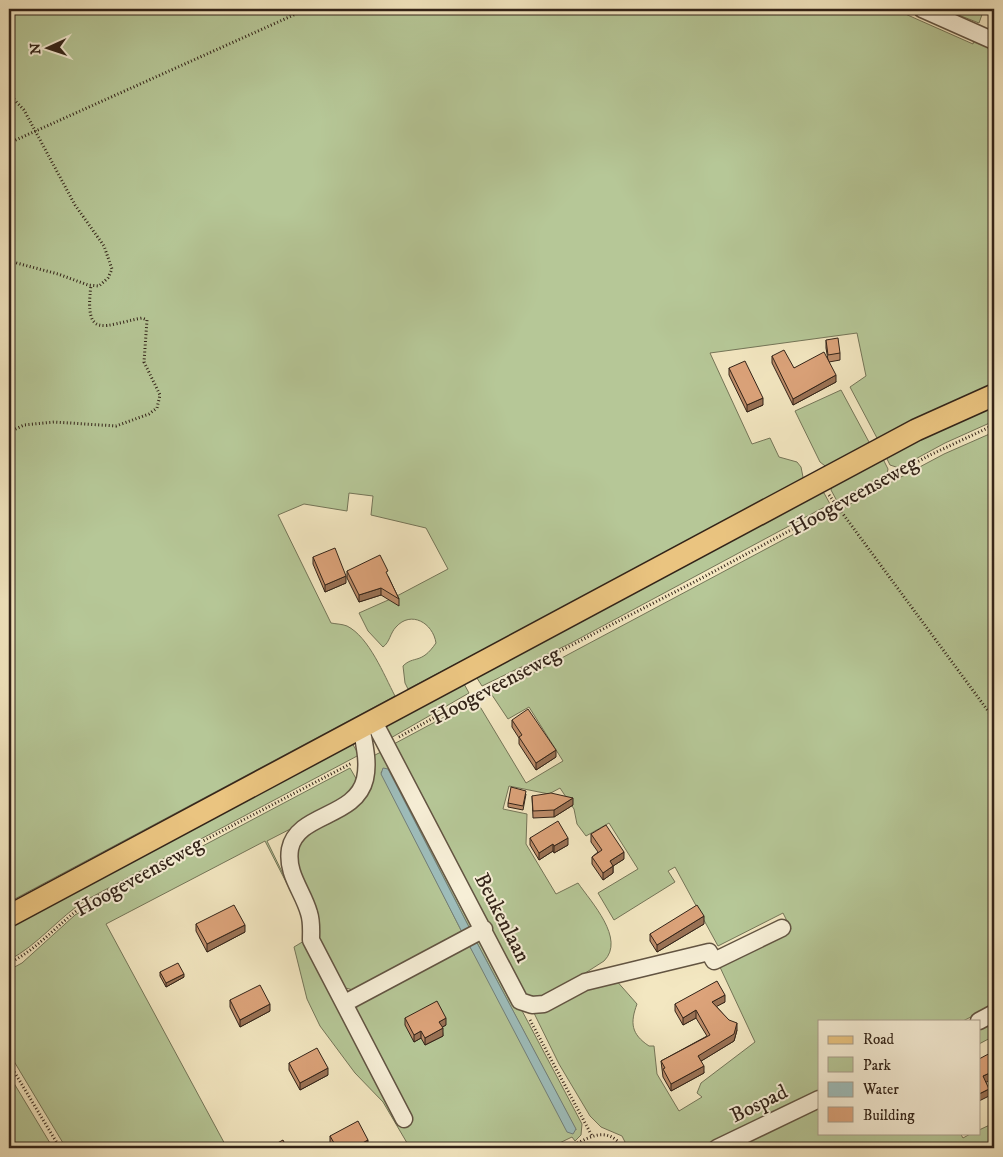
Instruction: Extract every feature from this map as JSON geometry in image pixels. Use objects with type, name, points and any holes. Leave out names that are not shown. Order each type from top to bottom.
[{"type":"main road","name":"Hoogeveenseweg","points":[[9,916],[916,430],[994,395]]},
{"type":"street","points":[[922,9],[994,41]]},
{"type":"street","points":[[367,723],[365,780],[352,801],[340,810],[312,822],[293,839],[289,864],[309,913],[311,940],[404,1119]]},
{"type":"street","name":"Beukenlaan","points":[[367,723],[387,744],[520,1001]]},
{"type":"street","points":[[520,1001],[532,1005],[544,1004],[585,982],[709,952],[714,961],[782,928]]},
{"type":"street","points":[[345,1003],[484,929]]},
{"type":"street","points":[[980,1020],[994,1013]]},
{"type":"street","name":"Bospad","points":[[717,1148],[818,1099]]},
{"type":"path","points":[[9,143],[307,9]]},
{"type":"path","points":[[9,94],[24,110],[34,132],[75,205],[104,246],[112,269],[108,278],[99,286],[9,260]]},
{"type":"path","points":[[9,432],[24,425],[54,422],[116,426],[149,414],[157,408],[160,395],[144,362],[147,320],[142,318],[109,327],[102,327],[96,324],[90,318],[89,311],[91,285]]},
{"type":"path","name":"Hoogeveenseweg","points":[[387,744],[522,669],[572,646],[930,455],[994,425]]},
{"type":"path","points":[[820,482],[835,507],[994,720]]},
{"type":"path","name":"Hoogeveenseweg","points":[[9,963],[33,950],[67,917],[96,897],[366,756]]},
{"type":"path","points":[[520,1001],[592,1136]]},
{"type":"path","points":[[9,1063],[60,1148]]},
{"type":"path","points":[[568,1148],[592,1136],[610,1135],[623,1148]]},
{"type":"green space","points":[[9,9],[894,9],[973,44],[974,39],[994,48],[994,384],[882,441],[877,438],[850,387],[866,376],[857,333],[710,353],[752,444],[770,438],[779,457],[797,462],[801,467],[804,482],[408,689],[405,683],[403,666],[422,657],[431,650],[436,643],[431,630],[420,621],[414,619],[402,622],[392,632],[383,647],[368,631],[359,613],[395,597],[448,569],[426,528],[371,515],[373,496],[349,493],[347,511],[304,504],[278,515],[331,623],[347,626],[355,631],[369,647],[395,696],[9,902]]},
{"type":"green space","points":[[943,9],[984,9],[979,23]]},
{"type":"green space","points":[[841,390],[869,442],[868,449],[829,469],[820,462],[795,411]]},
{"type":"green space","points":[[994,402],[994,421],[945,443],[899,468],[890,465],[885,455]]},
{"type":"green space","points":[[994,432],[994,1005],[965,1020],[818,1020],[818,1094],[710,1148],[628,1148],[622,1136],[601,1127],[590,1116],[559,1064],[533,1011],[607,970],[637,1004],[633,1017],[635,1032],[643,1042],[649,1046],[654,1046],[657,1074],[679,1111],[702,1097],[697,1093],[701,1083],[755,1042],[719,965],[791,929],[783,913],[718,946],[675,867],[668,871],[675,882],[614,920],[598,893],[638,869],[609,823],[586,836],[577,824],[574,809],[560,788],[549,794],[509,786],[503,809],[527,814],[526,844],[556,894],[578,883],[598,910],[609,932],[611,942],[610,952],[604,961],[543,1000],[527,998],[392,745],[476,700],[526,783],[563,761],[529,707],[508,719],[490,692],[541,669],[944,454]]},
{"type":"green space","points":[[882,457],[888,469],[887,474],[837,501],[831,490],[833,482]]},
{"type":"green space","points":[[817,491],[824,493],[830,504],[571,643],[482,686],[475,675]]},
{"type":"green space","points":[[463,682],[469,693],[389,739],[381,726]]},
{"type":"green space","points":[[352,743],[359,755],[86,900],[29,947],[9,960],[9,924]]},
{"type":"green space","points":[[385,750],[474,921],[470,929],[388,769],[381,772],[463,934],[353,990],[342,987],[315,930],[294,862],[301,841],[312,831],[331,823],[361,803],[365,796],[371,757]]},
{"type":"green space","points":[[350,768],[358,782],[335,806],[267,841],[304,917],[265,841],[106,924],[227,1148],[66,1148],[9,1053],[9,970],[22,963],[75,915],[95,903]]},
{"type":"green space","points":[[484,939],[582,1124],[581,1135],[575,1141],[572,1137],[549,1148],[410,1148],[383,1102],[355,1073],[320,1026],[307,999],[294,947],[304,941],[400,1126],[410,1121],[356,1009],[359,1003],[469,945],[576,1130],[476,941]]},
{"type":"green space","points":[[994,1020],[994,1036],[980,1043],[980,1027]]},
{"type":"green space","points":[[9,1075],[53,1148],[9,1148]]},
{"type":"green space","points":[[818,1107],[818,1134],[961,1134],[963,1138],[970,1134],[980,1134],[980,1130],[994,1123],[994,1148],[734,1148]]},
{"type":"water","points":[[383,768],[388,769],[470,929],[463,934],[381,774]]},
{"type":"water","points":[[476,941],[576,1129],[573,1134],[567,1132],[469,945]]},
{"type":"building","points":[[838,338],[840,353],[828,355],[826,340]]},
{"type":"building","points":[[784,350],[794,368],[824,352],[836,375],[793,399],[772,356]]},
{"type":"building","points":[[745,361],[763,398],[747,405],[729,368]]},
{"type":"building","points":[[335,548],[346,576],[325,585],[313,557]]},
{"type":"building","points":[[380,555],[399,599],[381,588],[359,595],[347,571]]},
{"type":"building","points":[[528,709],[556,750],[536,763],[519,737],[522,735],[512,720]]},
{"type":"building","points":[[511,787],[526,791],[523,806],[508,803]]},
{"type":"building","points":[[551,793],[573,798],[554,810],[533,811],[532,796]]},
{"type":"building","points":[[558,821],[568,838],[554,846],[553,844],[539,853],[530,838]]},
{"type":"building","points":[[606,825],[624,852],[610,861],[613,866],[603,873],[592,857],[602,850],[591,834]]},
{"type":"building","points":[[234,905],[245,925],[207,944],[196,924]]},
{"type":"building","points":[[697,905],[704,916],[657,945],[650,934]]},
{"type":"building","points":[[178,963],[184,974],[166,983],[160,972]]},
{"type":"building","points":[[717,981],[725,995],[712,1002],[729,1020],[737,1023],[734,1034],[698,1056],[704,1066],[671,1084],[661,1061],[710,1035],[696,1010],[683,1018],[675,1004]]},
{"type":"building","points":[[260,985],[270,1004],[240,1020],[230,1000]]},
{"type":"building","points":[[437,1001],[446,1018],[439,1022],[443,1028],[425,1038],[421,1031],[414,1035],[405,1018]]},
{"type":"building","points":[[317,1048],[328,1068],[300,1083],[289,1063]]},
{"type":"building","points":[[994,1051],[994,1071],[983,1076],[989,1089],[980,1094],[980,1058]]},
{"type":"building","points":[[358,1121],[368,1140],[353,1148],[337,1148],[330,1136]]},
{"type":"building","points":[[283,1140],[287,1148],[270,1147]]}]
